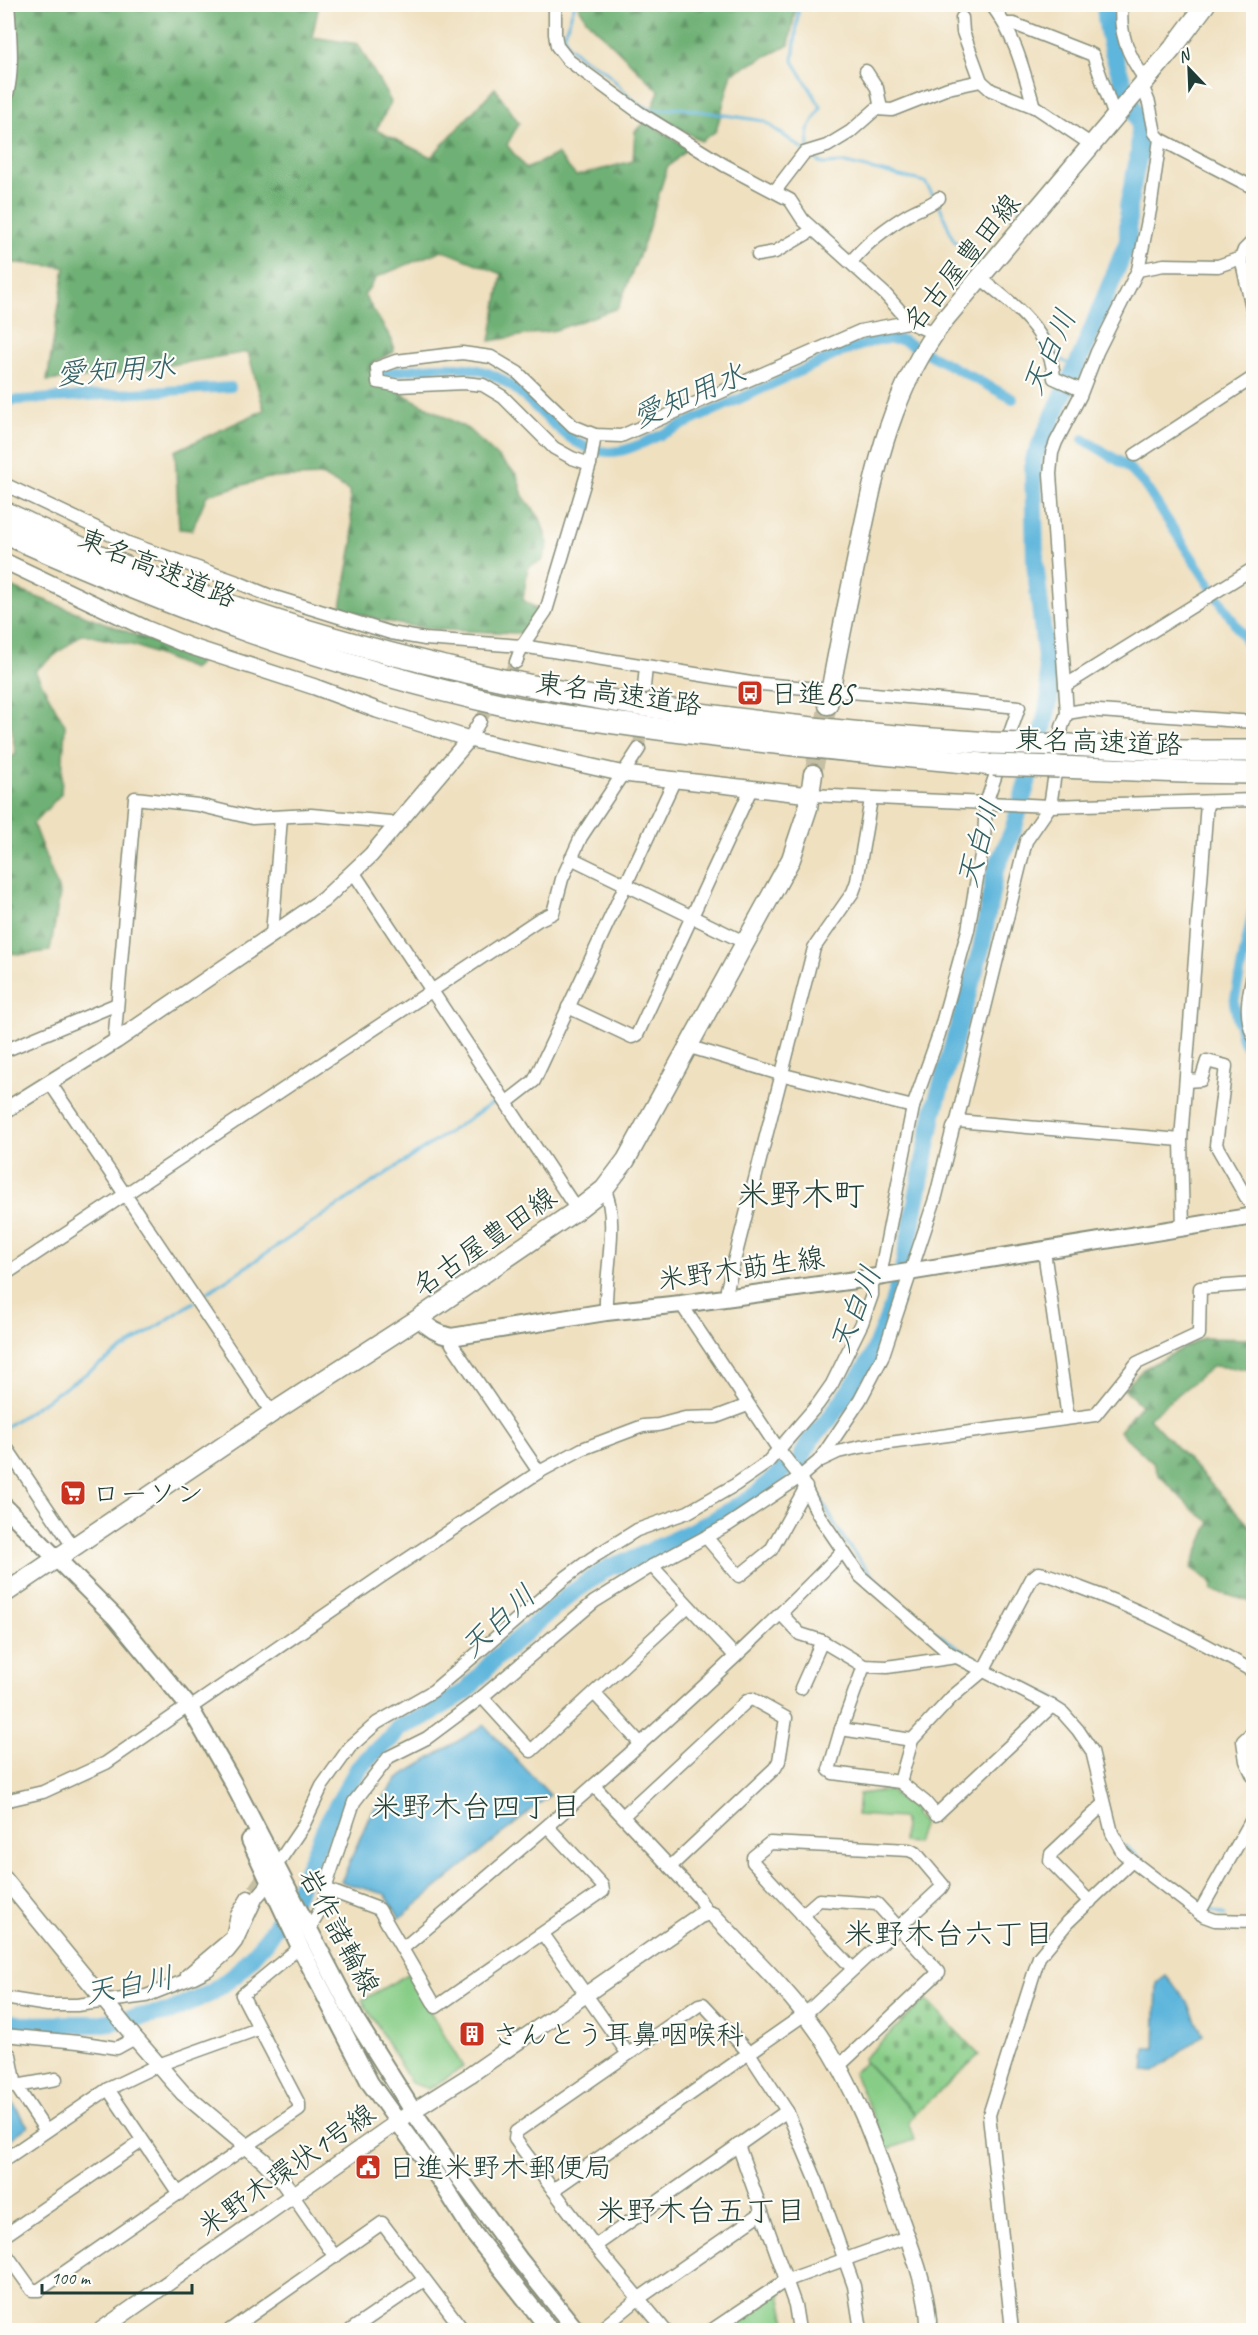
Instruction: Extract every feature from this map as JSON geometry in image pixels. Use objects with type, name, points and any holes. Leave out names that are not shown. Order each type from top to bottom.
[{"type":"highway","name":"東名高速道路","points":[[4,512],[103,558],[236,609],[317,635],[442,667],[586,697],[794,726],[990,743],[1254,752]]},
{"type":"highway","name":"東名高速道路","points":[[4,533],[105,578],[228,626],[376,674],[438,690],[553,714],[685,733],[993,765],[1254,773]]},
{"type":"main road","name":"名古屋豊田線","points":[[829,697],[878,456],[896,406],[919,360],[933,336],[1173,48],[1206,4]]},
{"type":"main road","name":"名古屋豊田線","points":[[4,1594],[272,1413],[419,1318],[578,1210],[604,1189],[627,1160],[791,859],[808,808],[813,774]]},
{"type":"main road","name":"米野木莇生線","points":[[452,1337],[606,1312],[681,1304],[879,1276],[1254,1216]]},
{"type":"main road","points":[[419,1318],[440,1334],[452,1337]]},
{"type":"main road","name":"岩作諸輪線","points":[[4,1506],[115,1617],[206,1733],[276,1866],[301,1931],[370,2083],[442,2183],[474,2234],[550,2331]]},
{"type":"main road","name":"岩作諸輪線","points":[[186,1709],[271,1885],[412,2111],[512,2249],[576,2331]]},
{"type":"street","points":[[4,103],[8,94],[11,43],[8,4]]},
{"type":"street","points":[[555,4],[557,46],[568,60],[640,113],[724,165],[790,200],[803,220],[885,294],[910,322],[908,322]]},
{"type":"street","points":[[991,4],[1006,24],[1020,56],[1034,107]]},
{"type":"street","points":[[1122,4],[1121,20],[1125,43],[1149,104],[1155,133],[1160,139],[1254,188]]},
{"type":"street","points":[[962,18],[963,32],[981,81],[991,90],[1034,107],[1092,145]]},
{"type":"street","points":[[1006,24],[1046,36],[1093,55],[1118,113]]},
{"type":"street","points":[[866,71],[877,88],[881,109]]},
{"type":"street","points":[[775,191],[808,152],[834,142],[850,132],[876,109],[892,110],[948,88],[981,81]]},
{"type":"street","points":[[706,1537],[739,1576],[771,1550],[803,1482],[860,1400],[879,1366],[891,1337],[936,1196],[953,1128],[957,1122],[1026,841],[1045,805],[1067,713],[1050,467],[1056,442],[1080,396],[1138,270],[1150,210],[1160,139]]},
{"type":"street","points":[[851,262],[868,243],[883,231],[911,212],[932,204],[939,198]]},
{"type":"street","points":[[758,255],[775,252],[813,230]]},
{"type":"street","points":[[1254,240],[1244,250],[1241,258],[1254,317]]},
{"type":"street","points":[[1138,270],[1164,266],[1218,266],[1241,258]]},
{"type":"street","points":[[980,278],[1018,308],[1041,335],[1054,378],[1081,390]]},
{"type":"street","points":[[591,464],[572,458],[554,448],[494,390],[475,384],[399,386],[378,382],[377,368],[396,361],[462,353],[491,357],[518,373],[573,426],[595,435],[621,436],[860,331],[908,322],[933,336]]},
{"type":"street","points":[[1135,455],[1254,377]]},
{"type":"street","points":[[516,662],[522,646],[546,611],[591,464],[595,435]]},
{"type":"street","points":[[4,484],[128,543],[268,595],[404,636],[522,646],[829,697],[1018,707],[986,803],[984,838],[968,930],[939,1034],[913,1107],[879,1276],[862,1323],[832,1384],[779,1450],[758,1470],[688,1512],[637,1530],[592,1558],[564,1578],[433,1691],[377,1723],[350,1747],[322,1786],[303,1826],[276,1866]]},
{"type":"street","points":[[4,561],[145,628],[189,646],[469,739],[624,774],[810,795],[871,799],[1045,805],[1208,803],[1254,800]]},
{"type":"street","points":[[1066,685],[1254,568]]},
{"type":"street","points":[[644,687],[646,667]]},
{"type":"street","points":[[1067,713],[1085,710],[1254,722]]},
{"type":"street","points":[[6,1108],[51,1083],[116,1041],[323,900],[354,873],[469,739],[480,721]]},
{"type":"street","points":[[4,1275],[538,920],[553,913],[562,879],[580,837],[639,749]]},
{"type":"street","points":[[507,1102],[534,1081],[674,781]]},
{"type":"street","points":[[568,1007],[635,1037],[694,917],[751,789]]},
{"type":"street","points":[[116,1041],[117,1004],[135,798],[198,805],[252,818],[311,815],[390,822],[396,825]]},
{"type":"street","points":[[727,1297],[780,1074],[814,948],[853,892],[857,881],[871,799]]},
{"type":"street","points":[[1183,1229],[1182,1140],[1208,803]]},
{"type":"street","points":[[272,935],[281,817]]},
{"type":"street","points":[[571,858],[746,944]]},
{"type":"street","points":[[354,873],[578,1210]]},
{"type":"street","points":[[1254,970],[1247,1009],[1247,1019],[1254,1037]]},
{"type":"street","points":[[4,1051],[117,1004]]},
{"type":"street","points":[[690,1047],[780,1074],[913,1107]]},
{"type":"street","points":[[1186,1081],[1201,1080],[1207,1061],[1226,1066],[1216,1144],[1254,1211]]},
{"type":"street","points":[[51,1083],[272,1413]]},
{"type":"street","points":[[957,1122],[1182,1140]]},
{"type":"street","points":[[604,1189],[609,1197],[610,1238],[606,1312]]},
{"type":"street","points":[[1044,1251],[1068,1418]]},
{"type":"street","points":[[819,1461],[838,1452],[860,1447],[1095,1415],[1137,1364],[1199,1334],[1200,1288],[1254,1284]]},
{"type":"street","points":[[681,1304],[748,1405],[803,1482],[818,1514],[860,1576],[949,1653],[1063,1713],[1092,1750],[1112,1833],[1123,1853],[1132,1861],[1199,1913],[1215,1920],[1254,1921]]},
{"type":"street","points":[[452,1337],[452,1344],[539,1472]]},
{"type":"street","points":[[4,1801],[43,1792],[106,1763],[539,1472],[582,1449],[643,1426],[658,1425],[685,1418],[716,1417],[748,1405]]},
{"type":"street","points":[[4,1444],[68,1539]]},
{"type":"street","points":[[4,2251],[32,2290],[39,2290],[299,2110],[301,2107],[242,1995],[301,1931],[318,1917],[328,1890],[327,1883],[348,1816],[362,1790],[376,1771],[389,1757],[427,1738],[482,1697],[594,1602],[652,1566],[803,1482]]},
{"type":"street","points":[[402,1949],[548,1827],[586,1792],[595,1787],[781,1614],[843,1551]]},
{"type":"street","points":[[652,1566],[735,1656]]},
{"type":"street","points":[[900,1782],[912,1740],[952,1697],[982,1671],[1032,1578],[1038,1573],[1120,1602],[1157,1618],[1254,1672]]},
{"type":"street","points":[[482,1697],[531,1751],[688,1606]]},
{"type":"street","points":[[781,1614],[800,1634],[822,1641],[864,1666],[887,1667],[956,1657]]},
{"type":"street","points":[[801,1688],[822,1641]]},
{"type":"street","points":[[864,1666],[829,1770],[833,1773],[900,1782],[926,1802],[936,1815],[1052,1706]]},
{"type":"street","points":[[594,1693],[641,1744]]},
{"type":"street","points":[[623,1816],[747,1701],[752,1699],[786,1718],[779,1761],[775,1768],[670,1867]]},
{"type":"street","points":[[841,1729],[912,1740]]},
{"type":"street","points":[[1254,1731],[1243,1741],[1246,1761],[1254,1778]]},
{"type":"street","points":[[283,1845],[314,1793],[322,1786]]},
{"type":"street","points":[[595,1787],[698,1897],[708,1914],[713,1915],[805,2014],[839,2066],[867,2123],[908,2237],[921,2277],[929,2331]]},
{"type":"street","points":[[1090,1902],[1050,1861],[1051,1854],[1104,1804]]},
{"type":"street","points":[[1199,1913],[1254,1816]]},
{"type":"street","points":[[328,1890],[376,1907],[436,2007],[603,1891],[602,1885],[548,1827]]},
{"type":"street","points":[[553,2190],[805,2014],[943,1885],[915,1853],[909,1850],[767,1844],[752,1860],[853,1969]]},
{"type":"street","points":[[1012,2331],[989,2115],[1039,1957],[1068,1922],[1132,1861]]},
{"type":"street","points":[[4,1878],[158,2065],[191,2100],[248,2146],[282,2180],[335,2257]]},
{"type":"street","points":[[4,1998],[48,2005],[77,2005],[146,1996],[208,1970],[236,1942],[257,1897],[271,1885]]},
{"type":"street","points":[[177,1983],[232,1937],[237,1915],[254,1889]]},
{"type":"street","points":[[802,1915],[819,1900],[873,1903],[880,1906],[937,1969],[938,1975],[839,2066]]},
{"type":"street","name":"米野木環状1号線","points":[[101,2331],[412,2111],[470,2075],[699,1916],[708,1914]]},
{"type":"street","points":[[543,1934],[628,2054]]},
{"type":"street","points":[[664,2331],[595,2246],[515,2139],[516,2132],[703,2004],[750,2053],[787,2111],[813,2171],[845,2259],[858,2307],[861,2331]]},
{"type":"street","points":[[4,2160],[108,2089],[158,2065],[258,2029]]},
{"type":"street","points":[[4,2035],[117,2048],[133,2036]]},
{"type":"street","points":[[4,2050],[10,2055],[16,2086],[46,2131]]},
{"type":"street","points":[[16,2086],[56,2079]]},
{"type":"street","points":[[108,2089],[179,2194]]},
{"type":"street","points":[[595,2246],[787,2111]]},
{"type":"street","points":[[4,2236],[142,2141]]},
{"type":"street","points":[[738,2145],[760,2214],[795,2305],[799,2331]]},
{"type":"street","points":[[600,2331],[638,2299],[760,2214]]},
{"type":"street","points":[[230,2331],[382,2223],[463,2331]]},
{"type":"street","points":[[712,2331],[785,2281],[908,2237]]},
{"type":"street","points":[[351,2331],[424,2280]]},
{"type":"green space","points":[[4,5],[319,5],[312,37],[358,44],[391,102],[376,130],[431,157],[495,88],[519,123],[507,145],[526,169],[557,154],[576,176],[633,161],[635,131],[646,122],[688,148],[667,168],[644,243],[618,308],[556,330],[490,341],[502,274],[442,250],[377,277],[364,295],[392,340],[394,352],[374,362],[374,383],[399,392],[468,429],[517,475],[523,496],[540,518],[548,544],[542,561],[528,567],[523,600],[537,609],[523,633],[408,626],[341,607],[353,540],[349,491],[323,476],[268,478],[207,495],[192,530],[179,529],[175,451],[264,410],[248,352],[104,376],[47,381],[65,267],[5,262]]},
{"type":"green space","points":[[578,5],[796,5],[789,45],[732,73],[716,131],[701,141],[651,111],[659,91],[586,19]]},
{"type":"green space","points":[[5,585],[202,660],[193,669],[136,646],[82,634],[35,671],[65,725],[61,794],[33,824],[60,894],[50,951],[25,954],[5,953],[5,757],[16,755],[5,694]]},
{"type":"green space","points":[[1203,1338],[1253,1339],[1253,1370],[1213,1366],[1149,1418],[1253,1527],[1253,1602],[1212,1591],[1211,1582],[1191,1568],[1210,1522],[1193,1510],[1158,1474],[1154,1464],[1119,1431],[1141,1405],[1124,1389],[1143,1369]]},
{"type":"green space","points":[[890,1790],[903,1803],[908,1804],[911,1795],[921,1804],[914,1813],[923,1823],[916,1843],[903,1842],[904,1820],[902,1818],[857,1815],[859,1794]]},
{"type":"green space","points":[[408,1974],[463,2067],[429,2089],[411,2083],[362,2000]]},
{"type":"green space","points":[[926,1999],[979,2055],[915,2114],[863,2059]]},
{"type":"green space","points":[[865,2062],[915,2115],[908,2121],[914,2140],[886,2150],[853,2073]]},
{"type":"green space","points":[[775,2290],[779,2290],[788,2330],[723,2330]]},
{"type":"water","points":[[484,1725],[550,1795],[400,1918],[385,1894],[341,1882],[370,1815],[398,1778]]},
{"type":"water","points":[[1166,1976],[1187,2001],[1203,2035],[1154,2072],[1144,2071],[1146,2048],[1155,2048],[1157,1983]]},
{"type":"water","points":[[5,2092],[28,2126],[4,2143]]},
{"type":"waterway","points":[[575,4],[564,35],[568,45],[581,57],[604,70],[642,106],[657,110],[680,108],[764,121],[804,150]]},
{"type":"waterway","points":[[799,4],[793,61],[821,107],[808,130],[809,147]]},
{"type":"waterway","name":"天白川","points":[[4,2021],[22,2025],[97,2024],[169,2012],[211,1993],[235,1975],[266,1940],[298,1890],[328,1822],[358,1769],[374,1752],[391,1739],[399,1727],[422,1718],[466,1691],[496,1658],[569,1595],[609,1567],[634,1559],[711,1522],[756,1495],[784,1469],[799,1463],[810,1440],[829,1419],[870,1362],[892,1307],[903,1270],[934,1110],[981,949],[995,871],[1013,830],[1044,725],[1050,695],[1035,563],[1033,460],[1082,354],[1128,241],[1128,206],[1139,154],[1140,124],[1113,51],[1105,4]]},
{"type":"waterway","points":[[812,156],[822,164],[845,163],[925,182],[935,198]]},
{"type":"waterway","points":[[939,204],[953,239],[978,269]]},
{"type":"waterway","points":[[1021,304],[1036,319],[1047,335],[1058,358],[1075,367]]},
{"type":"waterway","name":"愛知用水","points":[[387,373],[451,367],[488,373],[505,381],[566,435],[582,445],[600,451],[622,450],[641,444],[842,352],[877,340],[902,340],[1013,399]]},
{"type":"waterway","name":"愛知用水","points":[[4,401],[231,387]]},
{"type":"waterway","name":"愛知用水","points":[[1083,439],[1127,466],[1144,484],[1254,653]]},
{"type":"waterway","name":"愛知用水","points":[[1254,904],[1234,1003],[1242,1040],[1254,1060]]},
{"type":"waterway","points":[[199,1298],[497,1100]]},
{"type":"waterway","points":[[4,1428],[194,1302]]},
{"type":"waterway","points":[[807,1473],[840,1533],[878,1582],[929,1627],[984,1662]]},
{"type":"waterway","points":[[989,1665],[1062,1702],[1079,1722]]},
{"type":"waterway","points":[[1125,1846],[1171,1884]]},
{"type":"waterway","points":[[1206,1908],[1225,1915]]},
{"type":"tunnel","points":[[480,721],[516,662]]},
{"type":"tunnel","points":[[639,749],[643,699]]},
{"type":"tunnel","points":[[813,774],[828,705]]},
{"type":"tunnel","points":[[254,1889],[268,1868]]},
{"type":"place","name":"日進BS","points":[[750,693]]},
{"type":"place","name":"ローソン","points":[[73,1493]]},
{"type":"place","name":"さんとう耳鼻咽喉科","points":[[472,2034]]},
{"type":"place","name":"日進米野木郵便局","points":[[368,2167]]},
{"type":"district","name":"米野木町","points":[[801,1194]]},
{"type":"district","name":"米野木台四丁目","points":[[476,1807]]},
{"type":"district","name":"米野木台六丁目","points":[[949,1934]]},
{"type":"district","name":"米野木台五丁目","points":[[701,2211]]}]
